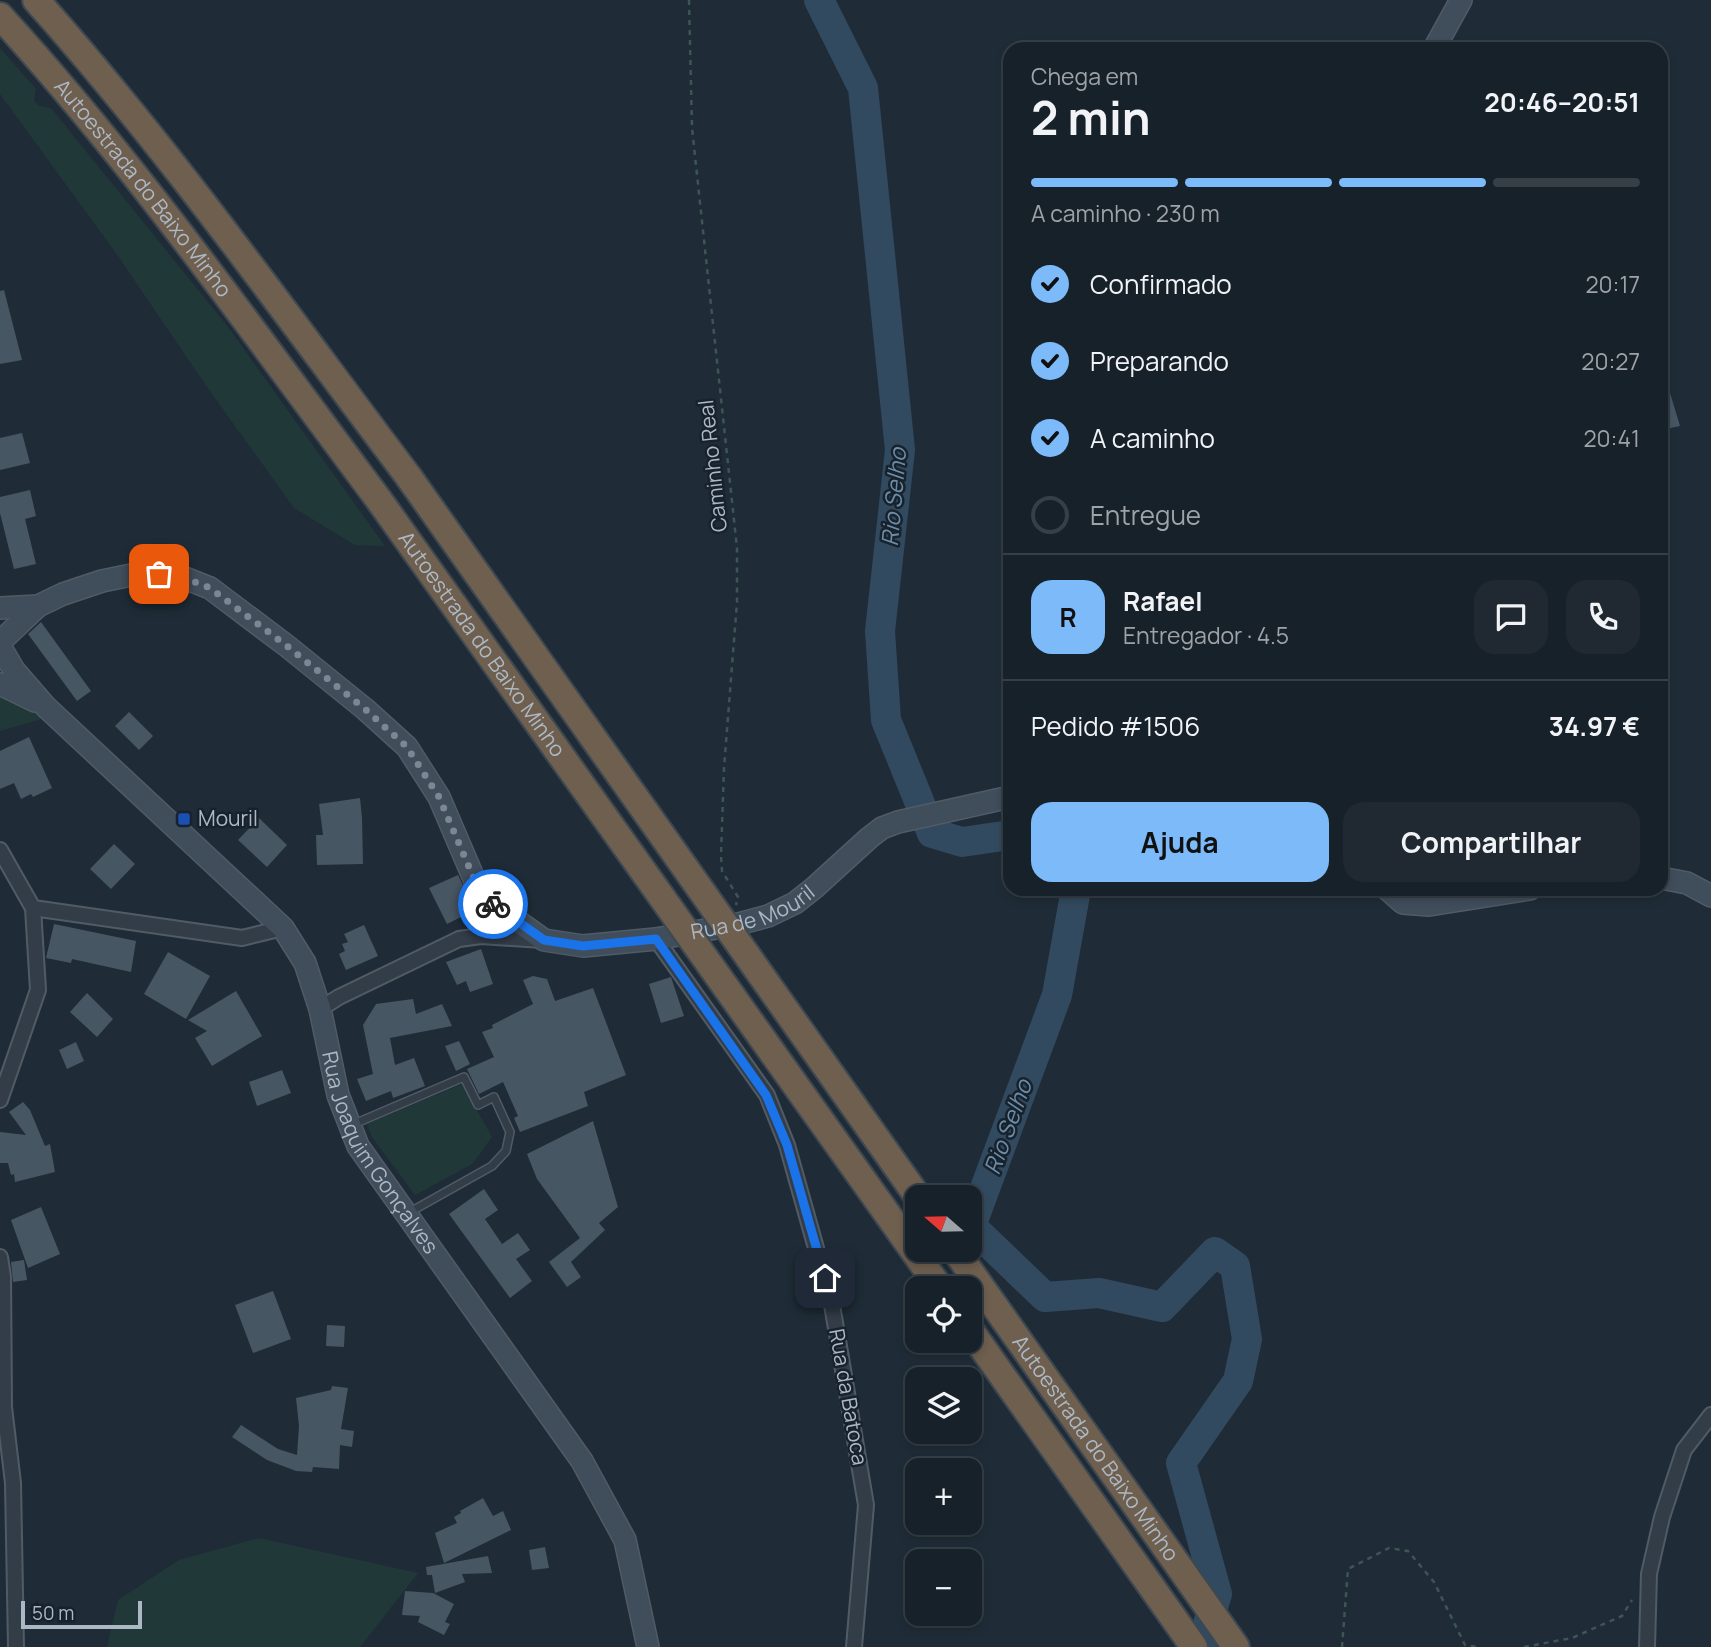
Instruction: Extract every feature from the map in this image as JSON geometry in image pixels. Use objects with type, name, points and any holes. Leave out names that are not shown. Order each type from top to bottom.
[{"type":"highway","name":"Autoestrada do Baixo Minho","points":[[36,0],[79,47],[164,154],[408,476],[910,1185]]},
{"type":"highway","name":"Autoestrada do Baixo Minho","points":[[0,16],[50,71],[137,178],[379,500],[931,1276]]},
{"type":"highway","name":"Autoestrada do Baixo Minho","points":[[963,1262],[1236,1647]]},
{"type":"highway","name":"Autoestrada do Baixo Minho","points":[[982,1347],[1194,1647]]},
{"type":"street","points":[[1438,42],[1461,0]]},
{"type":"street","name":"Rua de Mouril","points":[[1,640],[38,606],[102,581],[141,573],[177,575],[210,588],[316,670],[407,747],[439,797],[481,895],[544,940],[583,946],[656,939],[768,916],[794,903],[814,888],[882,828],[1003,799]]},
{"type":"street","name":"Rua de Mouril","points":[[0,608],[38,606]]},
{"type":"street","points":[[1,640],[14,670],[46,707]]},
{"type":"street","points":[[0,684],[46,707]]},
{"type":"street","name":"Rua Joaquim Gonçalves","points":[[46,707],[283,928],[305,963],[320,1009],[338,1095],[358,1146],[582,1461],[625,1540],[648,1647]]},
{"type":"street","points":[[0,850],[33,908],[38,990],[0,1100]]},
{"type":"street","points":[[1668,879],[1687,883],[1711,896]]},
{"type":"street","points":[[1395,896],[1403,903],[1429,905],[1486,896]]},
{"type":"street","points":[[33,908],[242,938],[283,928]]},
{"type":"street","points":[[320,1009],[339,997],[459,939],[481,936],[544,940]]},
{"type":"street","name":"Rua da Batoca","points":[[656,939],[766,1095],[787,1145],[832,1304],[866,1504],[854,1647]]},
{"type":"street","points":[[0,1257],[3,1277],[3,1424],[13,1483],[16,1647]]},
{"type":"street","points":[[1647,1647],[1649,1574],[1662,1517],[1684,1450],[1711,1415]]},
{"type":"lane","points":[[350,1126],[464,1077],[478,1105],[494,1097],[510,1132],[506,1151],[492,1166],[406,1214]]},
{"type":"path","name":"Caminho Real","points":[[689,0],[692,128],[697,187],[737,548],[737,601],[724,768],[721,855],[722,871],[738,897],[735,912],[738,924]]},
{"type":"path","points":[[1342,1647],[1348,1569],[1389,1548],[1408,1551],[1434,1582],[1465,1645],[1478,1647]]},
{"type":"path","points":[[1524,1647],[1572,1638],[1622,1616],[1649,1574]]},
{"type":"green space","points":[[0,48],[36,89],[34,101],[39,106],[51,108],[228,327],[385,546],[355,545],[294,508],[118,256],[0,94]]},
{"type":"green space","points":[[0,696],[9,698],[45,718],[0,731]]},
{"type":"green space","points":[[462,1084],[492,1137],[472,1164],[415,1195],[372,1137],[367,1124]]},
{"type":"green space","points":[[259,1538],[418,1573],[360,1647],[107,1647],[118,1600],[179,1560]]},
{"type":"building","points":[[4,290],[22,360],[0,364],[0,291]]},
{"type":"building","points":[[1668,386],[1680,426],[1668,429]]},
{"type":"building","points":[[22,433],[30,463],[0,470],[0,438]]},
{"type":"building","points":[[30,490],[36,516],[25,519],[36,564],[14,569],[0,513],[0,497]]},
{"type":"building","points":[[41,622],[91,691],[77,701],[28,634]]},
{"type":"building","points":[[129,712],[153,736],[139,750],[115,726]]},
{"type":"building","points":[[29,737],[52,788],[33,797],[31,794],[21,799],[14,783],[0,789],[0,751]]},
{"type":"building","points":[[360,798],[363,864],[317,865],[316,835],[323,835],[319,804]]},
{"type":"building","points":[[259,818],[287,845],[267,867],[238,840]]},
{"type":"building","points":[[114,844],[135,864],[111,889],[90,869]]},
{"type":"building","points":[[458,875],[475,910],[447,924],[429,888]]},
{"type":"building","points":[[54,924],[136,941],[131,972],[72,959],[71,963],[46,958]]},
{"type":"building","points":[[364,925],[378,956],[346,970],[339,954],[345,951],[342,944],[348,942],[344,934]]},
{"type":"building","points":[[481,949],[493,984],[470,992],[466,981],[457,985],[446,962]]},
{"type":"building","points":[[168,952],[210,976],[186,1019],[144,994]]},
{"type":"building","points":[[533,976],[547,979],[555,1001],[593,988],[626,1075],[584,1092],[588,1106],[520,1132],[514,1118],[518,1116],[503,1082],[479,1094],[467,1069],[494,1057],[482,1032],[533,1004],[523,980]]},
{"type":"building","points":[[671,977],[684,1016],[661,1023],[649,984]]},
{"type":"building","points":[[236,991],[262,1036],[212,1066],[195,1038],[207,1031],[188,1020]]},
{"type":"building","points":[[87,993],[113,1019],[97,1037],[70,1012]]},
{"type":"building","points":[[413,999],[416,1014],[442,1004],[452,1026],[390,1038],[395,1065],[414,1058],[425,1086],[393,1098],[391,1091],[366,1101],[357,1079],[373,1074],[363,1025],[376,1004]]},
{"type":"building","points":[[459,1041],[470,1064],[456,1071],[445,1046]]},
{"type":"building","points":[[76,1042],[84,1061],[67,1069],[59,1050]]},
{"type":"building","points":[[282,1070],[291,1093],[257,1106],[249,1082]]},
{"type":"building","points":[[23,1102],[30,1110],[45,1146],[50,1144],[55,1172],[15,1182],[8,1163],[0,1163],[0,1132],[26,1135],[9,1112]]},
{"type":"building","points":[[593,1121],[618,1207],[599,1223],[605,1230],[571,1262],[581,1277],[567,1287],[549,1262],[580,1238],[537,1179],[527,1154]]},
{"type":"building","points":[[484,1189],[498,1210],[485,1219],[502,1244],[518,1233],[530,1250],[516,1259],[532,1281],[510,1298],[449,1214]]},
{"type":"building","points":[[41,1207],[60,1254],[28,1268],[11,1220]]},
{"type":"building","points":[[24,1260],[27,1280],[13,1282],[11,1262]]},
{"type":"building","points":[[273,1291],[291,1339],[253,1353],[235,1305]]},
{"type":"building","points":[[327,1325],[345,1326],[344,1347],[326,1346]]},
{"type":"building","points":[[332,1386],[348,1388],[341,1429],[354,1431],[352,1447],[340,1445],[339,1469],[313,1467],[312,1472],[296,1471],[267,1460],[232,1437],[241,1425],[278,1449],[297,1455],[299,1426],[296,1398],[331,1390]]},
{"type":"building","points":[[483,1498],[493,1516],[503,1511],[511,1530],[444,1563],[435,1533],[457,1523],[454,1517],[461,1513],[460,1511]]},
{"type":"building","points":[[545,1547],[549,1568],[532,1570],[529,1550]]},
{"type":"building","points":[[488,1556],[492,1573],[462,1574],[465,1582],[435,1593],[432,1575],[427,1575],[426,1567]]},
{"type":"building","points":[[405,1591],[433,1593],[454,1604],[445,1622],[450,1624],[444,1635],[418,1622],[420,1616],[402,1615]]},
{"type":"waterway","name":"Rio Selho","points":[[819,0],[863,88],[900,450],[880,631],[886,720],[932,833],[962,842],[1003,836]]},
{"type":"waterway","name":"Rio Selho","points":[[1075,896],[1057,995],[971,1226],[1045,1297],[1099,1293],[1162,1307],[1215,1252],[1235,1266],[1247,1339],[1238,1381],[1181,1463],[1217,1594],[1201,1647]]},
{"type":"way so far","points":[[159,574],[177,575],[210,588],[287,646],[407,747],[439,797],[481,895],[493,904]]},
{"type":"place","name":"Mouril","points":[[184,819]]},
{"type":"route","points":[[493,904],[544,940],[583,946],[656,939],[766,1095],[787,1145],[825,1278]]}]
